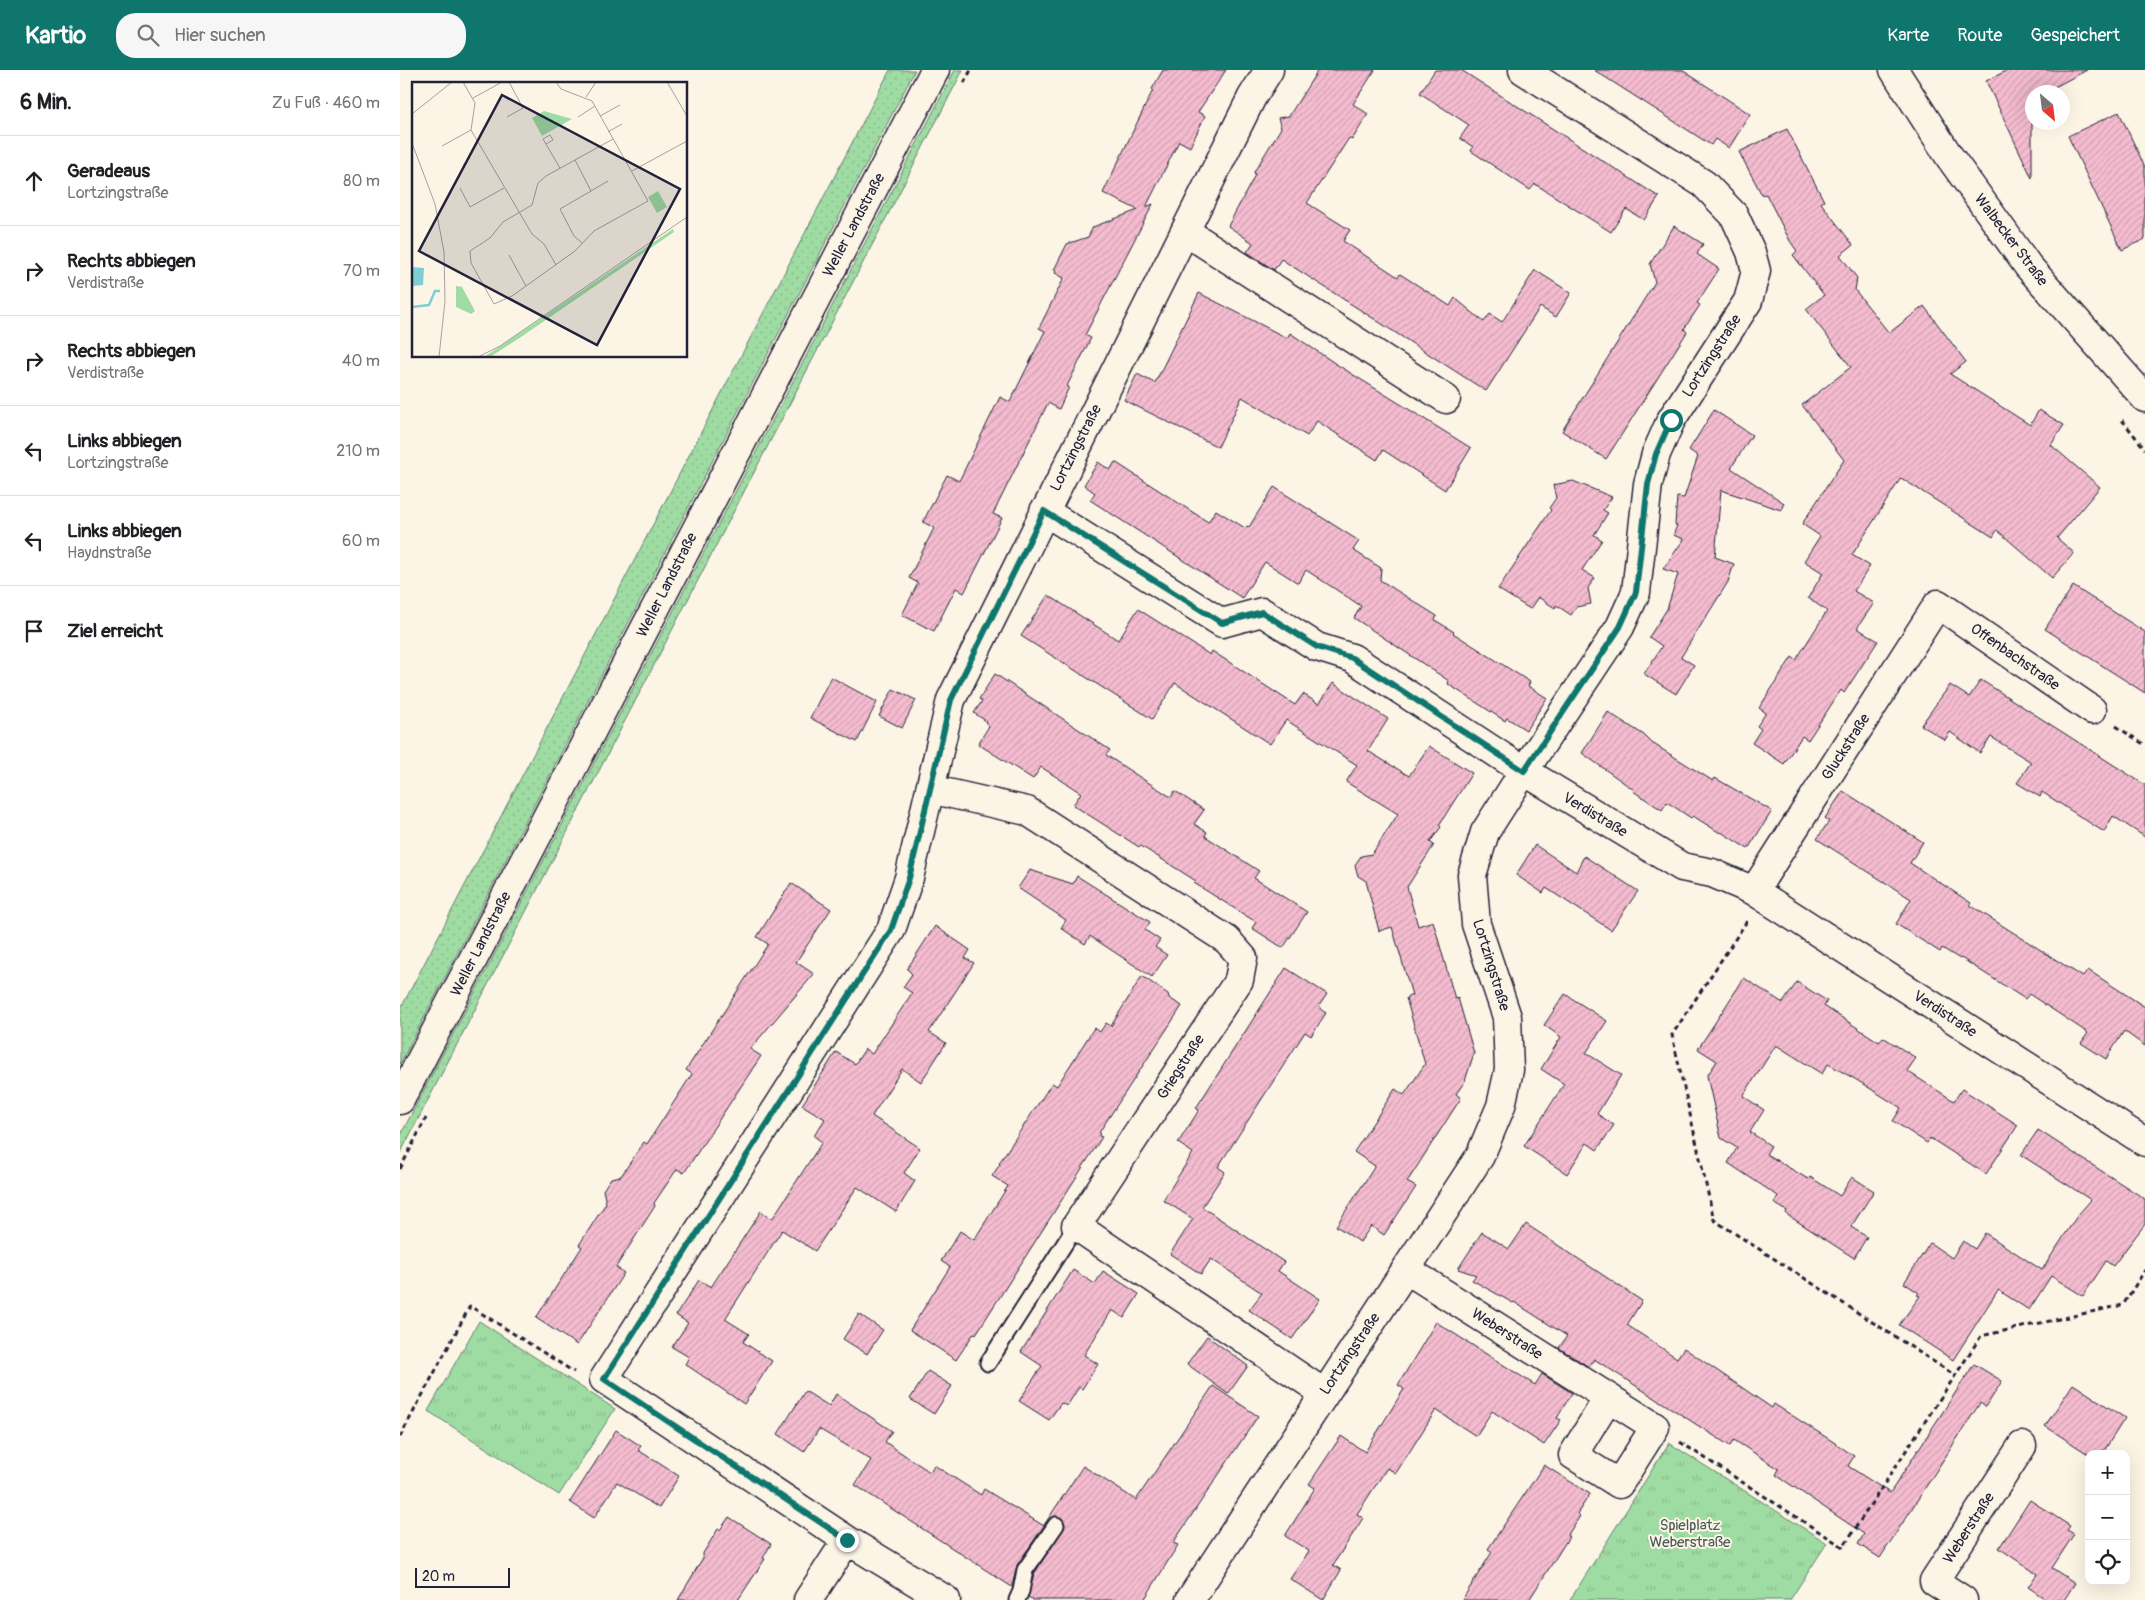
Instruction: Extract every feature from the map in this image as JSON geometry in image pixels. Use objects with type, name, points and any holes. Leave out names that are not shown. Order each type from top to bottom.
[{"type":"street","name":"Weller Landstraße","points":[[400,1100],[936,70]]},
{"type":"street","name":"Lortzingstraße","points":[[604,1379],[891,930],[909,878],[951,700],[1252,97],[1269,70]]},
{"type":"street","name":"Lortzingstraße","points":[[1190,1600],[1480,1156],[1501,1106],[1510,1070],[1507,1017],[1476,924],[1472,875],[1485,832],[1620,627],[1636,592],[1648,484],[1656,454],[1671,420],[1748,301],[1756,271],[1751,252],[1734,215],[1704,184],[1523,70]]},
{"type":"street","name":"Walbecker Straße","points":[[1894,70],[1949,156],[2028,266],[2145,398]]},
{"type":"street","points":[[1186,232],[1446,399]]},
{"type":"street","name":"Verdistraße","points":[[1044,511],[1222,623],[1262,612],[1317,647],[1352,658],[1524,771],[1682,868],[1712,873],[1758,894],[2145,1142]]},
{"type":"street","name":"Offenbachstraße","points":[[1938,604],[2092,710]]},
{"type":"street","name":"Gluckstraße","points":[[1758,894],[1938,604]]},
{"type":"street","name":"Griegstraße","points":[[930,789],[1027,811],[1227,940],[1243,958],[1239,980],[1076,1226]]},
{"type":"street","points":[[1076,1226],[1324,1393]]},
{"type":"street","name":"Weberstraße","points":[[1407,1270],[1655,1427]]},
{"type":"street","points":[[604,1379],[847,1540],[946,1600]]},
{"type":"street","points":[[1608,1398],[1573,1455],[1619,1484],[1655,1427]]},
{"type":"street","name":"Weberstraße","points":[[1963,1600],[1934,1581],[2022,1446]]},
{"type":"street","points":[[808,1600],[847,1540]]},
{"type":"lane","points":[[988,1364],[1076,1226]]},
{"type":"lane","points":[[1016,1600],[1021,1591],[1025,1570],[1056,1525]]},
{"type":"path","points":[[1758,894],[1672,1035],[1714,1220],[1956,1376]]},
{"type":"path","points":[[1655,1427],[1843,1547],[1982,1336],[2123,1305],[2145,1270]]},
{"type":"path","points":[[400,1437],[470,1306],[577,1374],[604,1379]]},
{"type":"green space","points":[[890,70],[915,70],[400,1064],[400,1010]]},
{"type":"green space","points":[[955,70],[963,70],[400,1154],[400,1136]]},
{"type":"green space","points":[[479,1321],[615,1409],[559,1495],[428,1411]]},
{"type":"green space","name":"Spielplatz Weberstraße","points":[[1669,1443],[1827,1543],[1790,1600],[1570,1600]]},
{"type":"building","points":[[1163,70],[1226,70],[1198,112],[1205,116],[1190,147],[1179,141],[1146,207],[1153,204],[1085,335],[1091,338],[1067,386],[1069,387],[1059,409],[1048,403],[993,514],[1002,518],[964,593],[956,588],[934,631],[902,615],[918,583],[909,578],[934,528],[923,522],[947,475],[959,481],[1000,397],[1010,402],[1045,331],[1039,328],[1064,278],[1055,273],[1056,271],[1054,270],[1067,244],[1088,237],[1093,227],[1138,210],[1103,193],[1152,89]]},
{"type":"building","points":[[1318,70],[1375,70],[1353,104],[1368,114],[1352,140],[1349,138],[1307,203],[1350,230],[1343,241],[1398,277],[1400,274],[1450,306],[1455,298],[1484,322],[1490,314],[1502,322],[1535,270],[1571,293],[1556,317],[1540,307],[1486,391],[1281,259],[1274,270],[1247,252],[1253,243],[1228,226],[1255,175],[1254,172],[1281,128],[1278,118],[1289,116]]},
{"type":"building","points":[[1435,70],[1461,70],[1659,197],[1644,220],[1626,209],[1611,232],[1535,184],[1530,190],[1471,151],[1473,147],[1460,138],[1469,125],[1420,93]]},
{"type":"building","points":[[1594,70],[1682,70],[1750,114],[1729,148],[1715,139],[1711,145]]},
{"type":"building","points":[[2008,70],[2087,70],[2058,85],[2025,85],[2025,130],[2032,130],[2032,178],[1986,81]]},
{"type":"building","points":[[2119,112],[2145,167],[2145,239],[2122,250],[2068,136]]},
{"type":"building","points":[[1787,129],[1824,201],[1821,203],[1853,245],[1840,255],[1857,278],[1855,290],[1889,333],[1924,306],[1966,362],[1950,374],[2030,425],[2039,410],[2064,425],[2051,445],[2100,487],[2057,538],[2074,553],[2052,578],[1997,530],[1993,537],[1901,478],[1852,555],[1870,566],[1854,591],[1874,603],[1857,628],[1878,641],[1844,693],[1841,690],[1808,740],[1802,736],[1784,764],[1752,743],[1761,729],[1757,726],[1766,713],[1759,708],[1792,657],[1796,660],[1827,611],[1808,598],[1823,573],[1804,561],[1820,536],[1802,524],[1844,460],[1802,405],[1851,367],[1806,309],[1824,295],[1793,255],[1797,251],[1766,194],[1762,195],[1739,152]]},
{"type":"building","points":[[1674,226],[1703,244],[1697,254],[1719,269],[1697,303],[1700,305],[1684,329],[1687,332],[1606,459],[1562,431],[1655,282],[1650,264]]},
{"type":"building","points":[[1199,293],[1287,338],[1290,333],[1471,448],[1445,490],[1383,450],[1377,460],[1317,421],[1307,436],[1242,397],[1218,447],[1124,400],[1137,374],[1155,383]]},
{"type":"building","points":[[1714,410],[1752,435],[1731,468],[1784,503],[1781,510],[1721,490],[1715,557],[1734,564],[1728,582],[1681,657],[1694,665],[1676,694],[1644,674],[1662,646],[1649,637],[1667,609],[1678,574],[1663,569],[1684,539],[1673,535],[1677,526],[1675,525],[1677,497],[1684,498],[1698,456],[1689,450]]},
{"type":"building","points":[[1098,462],[1110,470],[1115,462],[1208,522],[1216,510],[1245,528],[1249,527],[1274,487],[1359,541],[1353,550],[1381,568],[1380,580],[1437,616],[1435,620],[1530,682],[1528,686],[1547,698],[1526,730],[1507,718],[1505,721],[1448,684],[1449,681],[1354,618],[1361,606],[1306,570],[1298,583],[1265,562],[1242,598],[1090,500],[1095,493],[1084,485]]},
{"type":"building","points":[[1573,481],[1612,497],[1603,510],[1608,513],[1594,535],[1602,540],[1582,570],[1595,578],[1588,588],[1591,604],[1576,607],[1571,615],[1556,605],[1555,608],[1538,597],[1530,609],[1498,589],[1551,510],[1549,508],[1556,498],[1553,485]]},
{"type":"building","points":[[2073,586],[2145,632],[2145,693],[2045,629]]},
{"type":"building","points":[[1048,595],[1118,640],[1138,609],[1210,655],[1212,651],[1295,705],[1303,694],[1319,704],[1333,683],[1388,719],[1368,751],[1409,776],[1429,746],[1472,773],[1439,825],[1441,827],[1430,842],[1434,845],[1407,887],[1418,926],[1433,921],[1455,999],[1458,998],[1474,1053],[1465,1081],[1456,1094],[1461,1098],[1407,1182],[1416,1187],[1384,1235],[1371,1226],[1360,1242],[1336,1226],[1375,1166],[1354,1152],[1395,1089],[1404,1095],[1425,1064],[1406,998],[1412,995],[1392,927],[1379,931],[1366,881],[1358,876],[1355,865],[1361,856],[1372,854],[1398,814],[1346,782],[1357,765],[1286,720],[1270,744],[1175,683],[1152,719],[1021,636]]},
{"type":"building","points":[[995,674],[1110,750],[1106,755],[1138,776],[1171,797],[1175,791],[1204,810],[1194,824],[1207,832],[1205,836],[1259,871],[1254,878],[1307,912],[1283,948],[1252,928],[1256,922],[1194,883],[1196,881],[1073,805],[1081,793],[1041,767],[1033,779],[978,744],[989,726],[986,721],[974,713],[982,701],[979,699]]},
{"type":"building","points":[[831,677],[877,702],[857,742],[810,718]]},
{"type":"building","points":[[1981,680],[2145,785],[2145,837],[2113,816],[2104,832],[2042,792],[2040,797],[2017,783],[2031,762],[1991,737],[1980,753],[1950,732],[1945,740],[1921,725],[1950,685],[1969,697]]},
{"type":"building","points":[[893,689],[916,700],[902,728],[879,716]]},
{"type":"building","points":[[1608,712],[1644,735],[1652,743],[1713,781],[1715,778],[1772,811],[1748,849],[1693,816],[1691,818],[1667,802],[1662,810],[1582,753]]},
{"type":"building","points":[[1843,791],[1923,842],[1910,863],[1971,903],[1970,905],[2083,977],[2088,970],[2145,1007],[2145,1046],[2124,1031],[2106,1059],[2081,1043],[2088,1033],[2029,994],[2025,999],[1961,958],[1942,948],[1940,952],[1896,924],[1911,899],[1817,839],[1829,821],[1825,818]]},
{"type":"building","points":[[1535,845],[1576,872],[1584,856],[1638,891],[1611,930],[1546,888],[1543,893],[1516,875]]},
{"type":"building","points":[[1030,870],[1073,884],[1077,876],[1150,922],[1145,930],[1160,940],[1155,947],[1167,955],[1152,977],[1090,936],[1085,944],[1061,928],[1066,920],[1018,888]]},
{"type":"building","points":[[791,883],[831,909],[796,962],[814,974],[750,1049],[761,1056],[684,1173],[677,1169],[654,1203],[655,1206],[616,1267],[624,1273],[577,1345],[536,1318],[582,1247],[579,1245],[606,1203],[603,1190],[611,1178],[621,1176],[644,1142],[647,1144],[692,1074],[686,1070],[768,944],[757,937]]},
{"type":"building","points":[[935,926],[970,950],[965,958],[974,963],[929,1032],[946,1043],[921,1082],[902,1069],[872,1116],[920,1148],[904,1173],[915,1181],[896,1212],[857,1187],[815,1251],[782,1230],[725,1319],[749,1334],[743,1342],[772,1361],[744,1404],[685,1364],[689,1357],[672,1347],[688,1323],[676,1315],[699,1280],[711,1287],[761,1211],[772,1219],[822,1142],[814,1136],[825,1119],[802,1105],[836,1052],[855,1064],[865,1049],[872,1054],[912,993],[903,987],[912,974],[907,969]]},
{"type":"building","points":[[1286,968],[1327,994],[1319,1006],[1326,1013],[1311,1036],[1305,1032],[1218,1167],[1225,1172],[1202,1207],[1284,1262],[1278,1271],[1320,1299],[1292,1339],[1249,1310],[1262,1293],[1211,1259],[1201,1274],[1170,1254],[1193,1219],[1163,1200],[1193,1153],[1178,1143],[1199,1110],[1196,1108]]},
{"type":"building","points":[[1142,976],[1182,1006],[1100,1131],[1099,1136],[1102,1137],[976,1334],[974,1333],[956,1360],[910,1330],[950,1267],[941,1261],[960,1231],[974,1240],[1008,1186],[992,1176],[999,1163],[1052,1083],[1057,1086],[1094,1028],[1100,1032],[1106,1023],[1111,1026]]},
{"type":"building","points":[[1744,978],[1783,1003],[1797,982],[1827,1001],[1824,1006],[1879,1042],[1883,1037],[1916,1058],[1907,1071],[1954,1101],[1962,1089],[2018,1125],[1986,1174],[1930,1138],[1927,1143],[1893,1121],[1901,1108],[1855,1079],[1828,1064],[1822,1074],[1776,1045],[1743,1096],[1764,1110],[1750,1132],[1771,1146],[1766,1154],[1808,1179],[1810,1177],[1840,1196],[1852,1177],[1874,1191],[1851,1227],[1867,1237],[1854,1258],[1786,1214],[1787,1211],[1774,1203],[1778,1196],[1728,1163],[1737,1148],[1721,1138],[1707,1076],[1717,1061],[1698,1049]]},
{"type":"building","points":[[1565,994],[1607,1021],[1586,1053],[1621,1075],[1597,1114],[1614,1125],[1597,1150],[1587,1143],[1567,1174],[1524,1146],[1564,1084],[1541,1069],[1561,1037],[1544,1025]]},
{"type":"building","points":[[2038,1130],[2145,1199],[2145,1224],[2113,1266],[2106,1261],[2083,1296],[2051,1276],[2029,1310],[1998,1290],[1953,1360],[1899,1325],[1920,1296],[1917,1295],[1919,1293],[1904,1283],[1930,1243],[1952,1258],[1963,1241],[1975,1249],[1985,1233],[2042,1270],[2077,1216],[2091,1200],[2021,1155]]},
{"type":"building","points":[[1526,1224],[1642,1301],[1627,1325],[1677,1358],[1684,1348],[1772,1408],[1774,1404],[1832,1441],[1854,1456],[1848,1466],[1890,1493],[1974,1364],[2002,1381],[1986,1407],[1980,1403],[1880,1558],[1858,1544],[1864,1534],[1776,1475],[1779,1469],[1734,1440],[1730,1446],[1594,1359],[1589,1367],[1559,1348],[1567,1336],[1514,1302],[1472,1280],[1476,1275],[1458,1269],[1482,1232],[1509,1249]]},
{"type":"building","points":[[1073,1270],[1095,1284],[1103,1271],[1139,1294],[1124,1318],[1112,1310],[1084,1355],[1098,1364],[1082,1389],[1079,1387],[1067,1406],[1061,1403],[1049,1420],[1019,1401],[1042,1366],[1021,1352]]},
{"type":"building","points":[[859,1314],[883,1330],[867,1354],[843,1339]]},
{"type":"building","points":[[1436,1322],[1535,1385],[1542,1374],[1572,1393],[1557,1418],[1561,1420],[1544,1445],[1492,1411],[1476,1436],[1436,1410],[1396,1473],[1387,1468],[1357,1514],[1363,1518],[1333,1565],[1341,1570],[1323,1600],[1290,1579],[1309,1551],[1285,1536],[1315,1488],[1309,1484],[1341,1436],[1365,1452],[1404,1389],[1398,1385]]},
{"type":"building","points":[[1207,1336],[1248,1366],[1228,1394],[1187,1364]]},
{"type":"building","points":[[928,1371],[952,1386],[934,1414],[910,1399]]},
{"type":"building","points":[[2073,1384],[2125,1418],[2105,1450],[2085,1450],[2085,1452],[2045,1426]]},
{"type":"building","points":[[1213,1386],[1258,1416],[1173,1543],[1178,1545],[1144,1600],[1033,1600],[1028,1597],[1034,1574],[1065,1525],[1062,1518],[1056,1516],[1052,1517],[1044,1525],[1083,1466],[1136,1500]]},
{"type":"building","points":[[805,1391],[829,1406],[836,1394],[892,1431],[885,1442],[930,1472],[934,1465],[981,1495],[984,1489],[1044,1526],[1017,1565],[1012,1587],[855,1485],[871,1460],[819,1429],[804,1452],[778,1434]]},
{"type":"building","points":[[616,1430],[641,1446],[638,1450],[679,1476],[659,1508],[617,1482],[594,1518],[570,1502]]},
{"type":"building","points":[[1544,1465],[1590,1494],[1577,1514],[1580,1516],[1567,1536],[1569,1537],[1529,1600],[1462,1600],[1492,1552],[1488,1549]]},
{"type":"building","points":[[2030,1500],[2070,1526],[2067,1530],[2074,1534],[2052,1568],[2075,1583],[2064,1600],[2047,1600],[2028,1587],[2037,1574],[1999,1548]]},
{"type":"building","points":[[729,1517],[771,1544],[763,1558],[765,1559],[738,1600],[678,1600],[704,1556],[702,1555],[718,1529],[720,1530]]},
{"type":"route","points":[[847,1540],[604,1379],[891,930],[909,878],[951,700],[1044,511],[1222,623],[1262,612],[1317,647],[1352,658],[1524,771],[1620,627],[1636,592],[1648,484],[1656,454],[1671,420]]}]
